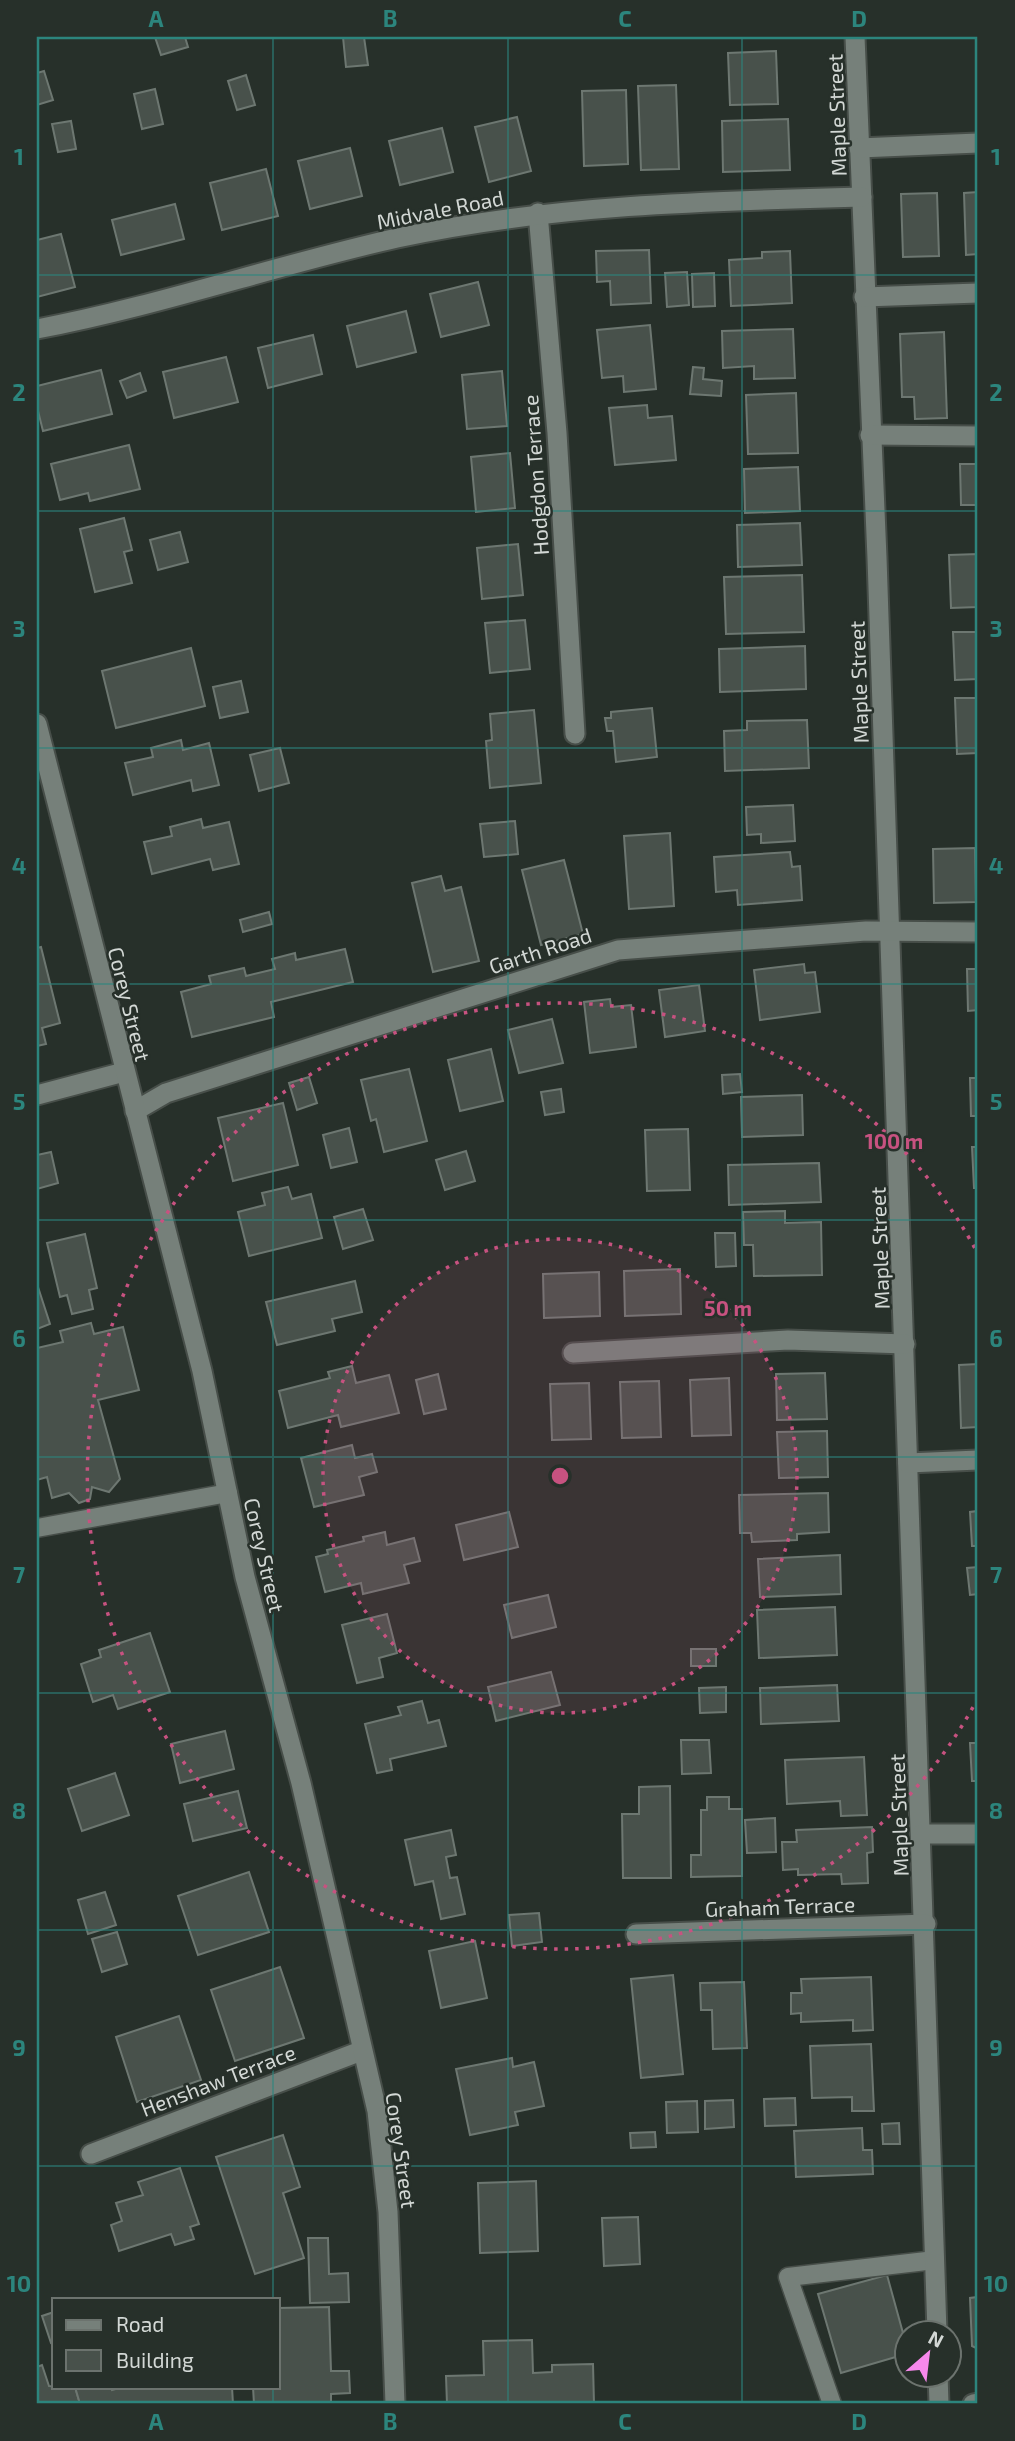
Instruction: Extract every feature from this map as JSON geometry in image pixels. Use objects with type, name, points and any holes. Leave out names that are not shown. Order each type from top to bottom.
[{"type":"street","name":"Maple Street","points":[[855,37],[926,1924],[937,2318]]},
{"type":"street","points":[[859,148],[978,143]]},
{"type":"street","name":"Midvale Road","points":[[37,329],[109,316],[397,238],[538,213],[624,205],[862,197]]},
{"type":"street","name":"Hodgdon Terrace","points":[[538,213],[557,433],[575,734]]},
{"type":"street","points":[[864,298],[978,293]]},
{"type":"street","points":[[870,435],[978,436]]},
{"type":"street","name":"Corey Street","points":[[37,724],[43,779],[135,1111],[202,1371],[245,1577],[301,1783],[377,2111],[383,2153],[391,2268],[395,2404]]},
{"type":"street","name":"Garth Road","points":[[135,1111],[166,1093],[618,950],[890,930],[914,934],[978,932]]},
{"type":"street","points":[[37,1095],[124,1072]]},
{"type":"street","points":[[573,1353],[788,1340],[905,1344]]},
{"type":"street","points":[[908,1463],[978,1460]]},
{"type":"street","points":[[922,1834],[978,1834]]},
{"type":"street","name":"Graham Terrace","points":[[636,1934],[926,1924]]},
{"type":"street","name":"Henshaw Terrace","points":[[91,2154],[361,2051]]},
{"type":"street","points":[[973,2404],[978,2403]]},
{"type":"lane","points":[[37,1528],[228,1493]]},
{"type":"lane","points":[[832,2404],[788,2277],[935,2260]]},
{"type":"building","points":[[155,37],[185,37],[188,47],[161,55]]},
{"type":"building","points":[[343,37],[364,37],[368,65],[346,67]]},
{"type":"building","points":[[776,51],[778,104],[730,105],[728,53]]},
{"type":"building","points":[[44,71],[53,100],[37,105],[37,73]]},
{"type":"building","points":[[246,75],[255,105],[237,110],[228,81]]},
{"type":"building","points":[[676,85],[679,169],[641,170],[638,86]]},
{"type":"building","points":[[155,89],[163,124],[142,129],[134,94]]},
{"type":"building","points":[[626,90],[628,164],[584,166],[582,91]]},
{"type":"building","points":[[517,117],[531,171],[489,182],[475,127]]},
{"type":"building","points":[[788,119],[790,170],[723,172],[722,121]]},
{"type":"building","points":[[71,121],[76,149],[58,152],[52,124]]},
{"type":"building","points":[[442,128],[453,172],[400,185],[389,141]]},
{"type":"building","points":[[350,148],[362,196],[310,209],[298,161]]},
{"type":"building","points":[[266,169],[278,216],[222,230],[210,183]]},
{"type":"building","points":[[978,192],[978,254],[966,255],[964,193]]},
{"type":"building","points":[[937,193],[939,256],[903,257],[901,194]]},
{"type":"building","points":[[175,204],[184,239],[121,255],[112,220]]},
{"type":"building","points":[[61,234],[75,287],[37,297],[37,240]]},
{"type":"building","points":[[649,250],[651,303],[611,305],[610,281],[597,282],[596,251]]},
{"type":"building","points":[[790,251],[792,303],[731,306],[729,260],[762,258],[762,252]]},
{"type":"building","points":[[687,272],[689,305],[667,307],[665,273]]},
{"type":"building","points":[[714,273],[715,306],[693,307],[692,274]]},
{"type":"building","points":[[478,282],[489,325],[441,337],[430,294]]},
{"type":"building","points":[[406,311],[416,352],[357,367],[347,326]]},
{"type":"building","points":[[650,325],[656,389],[624,392],[623,376],[602,378],[597,330]]},
{"type":"building","points":[[793,329],[795,378],[754,379],[754,366],[723,368],[722,331]]},
{"type":"building","points":[[944,332],[947,418],[915,419],[914,397],[902,397],[900,334]]},
{"type":"building","points":[[313,335],[322,374],[268,388],[258,348]]},
{"type":"building","points":[[226,357],[238,402],[174,418],[163,372]]},
{"type":"building","points":[[693,367],[704,368],[703,379],[722,381],[721,396],[690,394]]},
{"type":"building","points":[[101,370],[112,414],[43,431],[37,407],[37,386]]},
{"type":"building","points":[[502,371],[507,426],[467,429],[462,375]]},
{"type":"building","points":[[140,373],[146,391],[127,398],[120,381]]},
{"type":"building","points":[[796,393],[798,453],[748,454],[746,395]]},
{"type":"building","points":[[647,405],[648,418],[672,416],[676,460],[615,465],[609,408]]},
{"type":"building","points":[[129,445],[140,489],[90,501],[88,493],[60,500],[51,464]]},
{"type":"building","points":[[977,451],[978,505],[961,505],[960,464],[977,464]]},
{"type":"building","points":[[510,453],[515,508],[476,512],[471,457]]},
{"type":"building","points":[[798,467],[800,511],[745,513],[744,469]]},
{"type":"building","points":[[124,518],[132,550],[124,552],[132,583],[95,592],[80,529]]},
{"type":"building","points":[[800,523],[802,565],[738,567],[737,525]]},
{"type":"building","points":[[180,532],[188,562],[158,570],[150,540]]},
{"type":"building","points":[[518,544],[523,595],[482,599],[477,548]]},
{"type":"building","points":[[978,554],[978,607],[951,608],[949,555]]},
{"type":"building","points":[[802,575],[804,632],[726,634],[724,577]]},
{"type":"building","points":[[525,620],[530,669],[490,673],[485,623]]},
{"type":"building","points":[[953,632],[978,632],[978,679],[955,680]]},
{"type":"building","points":[[805,646],[806,689],[720,692],[719,649]]},
{"type":"building","points":[[191,648],[205,706],[116,728],[102,671]]},
{"type":"building","points":[[241,681],[248,712],[220,718],[213,687]]},
{"type":"building","points":[[955,698],[978,698],[978,753],[957,754]]},
{"type":"building","points":[[652,708],[657,757],[616,762],[613,731],[607,731],[605,718],[611,718],[611,712]]},
{"type":"building","points":[[534,710],[541,783],[490,788],[486,741],[492,740],[490,714]]},
{"type":"building","points":[[807,720],[809,768],[725,771],[724,731],[747,730],[747,721]]},
{"type":"building","points":[[181,740],[183,750],[209,743],[219,785],[193,791],[191,780],[133,795],[125,763],[153,757],[151,748]]},
{"type":"building","points":[[280,748],[289,783],[259,791],[250,755]]},
{"type":"building","points":[[793,805],[795,841],[761,843],[761,834],[747,835],[746,807]]},
{"type":"building","points":[[201,819],[203,828],[229,822],[239,864],[213,870],[210,859],[152,874],[144,842],[172,836],[170,827]]},
{"type":"building","points":[[515,821],[518,854],[484,857],[480,824]]},
{"type":"building","points":[[670,833],[674,906],[629,909],[624,836]]},
{"type":"building","points":[[975,848],[976,902],[934,903],[933,849]]},
{"type":"building","points":[[790,852],[792,867],[800,866],[802,900],[738,905],[737,890],[716,892],[714,857]]},
{"type":"building","points":[[564,860],[583,934],[541,945],[522,870]]},
{"type":"building","points":[[441,876],[445,891],[461,887],[479,961],[433,972],[412,883]]},
{"type":"building","points":[[269,912],[272,924],[243,932],[240,920]]},
{"type":"building","points":[[41,947],[60,1023],[42,1028],[46,1044],[37,1046],[37,948]]},
{"type":"building","points":[[345,949],[353,982],[271,1002],[274,1017],[192,1037],[181,992],[211,984],[209,976],[244,968],[246,976],[275,969],[272,959],[295,953],[296,960]]},
{"type":"building","points":[[804,964],[805,973],[815,972],[820,1012],[760,1020],[754,970]]},
{"type":"building","points":[[967,969],[978,969],[978,1010],[968,1011]]},
{"type":"building","points":[[699,985],[705,1031],[665,1037],[659,990]]},
{"type":"building","points":[[610,999],[611,1007],[631,1005],[636,1047],[590,1053],[584,1002]]},
{"type":"building","points":[[552,1019],[563,1063],[519,1073],[508,1030]]},
{"type":"building","points":[[491,1049],[503,1101],[460,1111],[448,1060]]},
{"type":"building","points":[[409,1069],[427,1141],[384,1152],[376,1119],[371,1121],[361,1080]]},
{"type":"building","points":[[740,1074],[742,1092],[723,1094],[722,1075]]},
{"type":"building","points":[[309,1077],[317,1103],[297,1110],[289,1083]]},
{"type":"building","points":[[970,1078],[978,1078],[978,1116],[971,1116]]},
{"type":"building","points":[[561,1089],[564,1112],[545,1115],[541,1092]]},
{"type":"building","points":[[802,1095],[803,1135],[742,1137],[741,1097]]},
{"type":"building","points":[[283,1103],[298,1165],[233,1181],[218,1118]]},
{"type":"building","points":[[349,1128],[357,1162],[331,1168],[323,1135]]},
{"type":"building","points":[[688,1129],[690,1190],[647,1191],[645,1130]]},
{"type":"building","points":[[972,1147],[978,1147],[978,1188],[974,1188]]},
{"type":"building","points":[[466,1151],[475,1181],[445,1190],[436,1160]]},
{"type":"building","points":[[51,1152],[58,1183],[37,1189],[37,1155]]},
{"type":"building","points":[[819,1163],[821,1202],[729,1205],[728,1165]]},
{"type":"building","points":[[288,1187],[292,1199],[311,1194],[322,1238],[249,1256],[238,1212],[265,1205],[262,1193]]},
{"type":"building","points":[[363,1209],[373,1240],[343,1249],[334,1217]]},
{"type":"building","points":[[785,1211],[785,1223],[821,1222],[822,1275],[754,1276],[753,1245],[744,1245],[743,1212]]},
{"type":"building","points":[[715,1233],[735,1233],[736,1266],[716,1267]]},
{"type":"building","points":[[85,1234],[97,1288],[89,1290],[93,1309],[72,1314],[67,1295],[60,1297],[47,1243]]},
{"type":"building","points":[[680,1269],[681,1314],[625,1316],[624,1271]]},
{"type":"building","points":[[599,1272],[600,1316],[544,1318],[543,1274]]},
{"type":"building","points":[[355,1281],[362,1312],[332,1319],[335,1331],[277,1345],[266,1302]]},
{"type":"building","points":[[37,1288],[50,1324],[37,1329]]},
{"type":"building","points":[[91,1323],[94,1334],[123,1327],[139,1390],[98,1400],[120,1479],[109,1492],[92,1487],[90,1499],[79,1503],[69,1493],[52,1498],[47,1477],[37,1480],[37,1348],[63,1342],[60,1331]]},
{"type":"building","points":[[978,1364],[978,1427],[961,1428],[959,1365]]},
{"type":"building","points":[[352,1366],[356,1383],[389,1375],[399,1413],[341,1427],[338,1415],[288,1428],[279,1391],[330,1378],[328,1372]]},
{"type":"building","points":[[825,1373],[827,1419],[777,1420],[776,1374]]},
{"type":"building","points":[[438,1374],[446,1409],[424,1414],[416,1380]]},
{"type":"building","points":[[729,1378],[731,1435],[692,1436],[690,1380]]},
{"type":"building","points":[[659,1381],[661,1437],[622,1438],[620,1382]]},
{"type":"building","points":[[589,1383],[591,1439],[552,1440],[550,1384]]},
{"type":"building","points":[[827,1431],[828,1477],[779,1478],[777,1432]]},
{"type":"building","points":[[352,1445],[355,1458],[372,1454],[377,1472],[359,1477],[364,1495],[314,1507],[301,1458]]},
{"type":"building","points":[[828,1493],[829,1532],[797,1534],[797,1540],[752,1542],[751,1533],[740,1533],[739,1495]]},
{"type":"building","points":[[978,1511],[978,1546],[972,1546],[970,1512]]},
{"type":"building","points":[[509,1512],[518,1547],[464,1560],[456,1525]]},
{"type":"building","points":[[385,1532],[387,1545],[414,1538],[420,1561],[404,1565],[409,1583],[363,1594],[361,1583],[325,1592],[316,1557],[328,1554],[327,1550],[364,1541],[363,1537]]},
{"type":"building","points":[[840,1555],[841,1594],[760,1597],[758,1559]]},
{"type":"building","points":[[978,1567],[978,1594],[970,1595],[967,1568]]},
{"type":"building","points":[[548,1595],[556,1627],[512,1638],[504,1605]]},
{"type":"building","points":[[835,1607],[837,1655],[759,1658],[757,1610]]},
{"type":"building","points":[[387,1614],[397,1653],[379,1658],[383,1677],[357,1683],[342,1625]]},
{"type":"building","points":[[150,1633],[170,1692],[118,1709],[113,1695],[93,1702],[81,1664],[101,1657],[99,1650]]},
{"type":"building","points":[[691,1649],[716,1649],[716,1666],[691,1666]]},
{"type":"building","points":[[551,1672],[560,1705],[496,1721],[488,1687]]},
{"type":"building","points":[[837,1685],[839,1721],[761,1724],[760,1688]]},
{"type":"building","points":[[726,1687],[726,1712],[700,1713],[699,1688]]},
{"type":"building","points":[[422,1701],[428,1723],[439,1720],[446,1746],[390,1759],[392,1770],[377,1773],[365,1724],[401,1715],[398,1707]]},
{"type":"building","points":[[225,1731],[234,1769],[180,1783],[171,1744]]},
{"type":"building","points":[[681,1740],[709,1740],[711,1773],[682,1774]]},
{"type":"building","points":[[970,1743],[978,1743],[978,1781],[972,1781]]},
{"type":"building","points":[[864,1757],[867,1815],[841,1816],[840,1801],[787,1804],[785,1760]]},
{"type":"building","points":[[115,1773],[129,1815],[82,1831],[68,1789]]},
{"type":"building","points":[[670,1786],[671,1878],[623,1878],[622,1814],[639,1814],[639,1787]]},
{"type":"building","points":[[238,1791],[247,1828],[193,1841],[184,1804]]},
{"type":"building","points":[[707,1797],[729,1797],[729,1809],[742,1809],[742,1876],[691,1877],[691,1855],[701,1855],[701,1810],[707,1810]]},
{"type":"building","points":[[775,1818],[776,1852],[747,1853],[745,1820]]},
{"type":"building","points":[[872,1827],[873,1852],[867,1853],[868,1883],[842,1884],[841,1874],[798,1875],[798,1869],[783,1870],[782,1842],[797,1842],[796,1830]]},
{"type":"building","points":[[451,1830],[456,1855],[446,1857],[450,1878],[457,1877],[465,1914],[441,1919],[433,1881],[415,1885],[405,1840]]},
{"type":"building","points":[[249,1872],[269,1932],[198,1955],[178,1896]]},
{"type":"building","points":[[105,1892],[116,1925],[88,1934],[78,1900]]},
{"type":"building","points":[[539,1913],[542,1942],[512,1946],[509,1915]]},
{"type":"building","points":[[117,1932],[127,1964],[102,1972],[92,1939]]},
{"type":"building","points":[[475,1941],[487,1998],[441,2008],[429,1951]]},
{"type":"building","points":[[280,1967],[304,2038],[235,2061],[211,1990]]},
{"type":"building","points":[[673,1975],[683,2074],[641,2078],[631,1979]]},
{"type":"building","points":[[871,1977],[873,2030],[853,2031],[853,2020],[801,2022],[801,2013],[791,2014],[791,1993],[802,1993],[801,1979]]},
{"type":"building","points":[[744,1982],[747,2048],[713,2049],[712,2010],[701,2010],[700,1983]]},
{"type":"building","points":[[179,2016],[201,2080],[137,2102],[116,2037]]},
{"type":"building","points":[[871,2044],[874,2111],[852,2111],[852,2097],[812,2098],[810,2046]]},
{"type":"building","points":[[512,2058],[513,2067],[534,2062],[544,2106],[515,2112],[518,2125],[470,2135],[456,2069]]},
{"type":"building","points":[[795,2098],[796,2125],[765,2126],[764,2099]]},
{"type":"building","points":[[733,2100],[734,2127],[705,2129],[705,2101]]},
{"type":"building","points":[[697,2101],[698,2132],[667,2133],[666,2102]]},
{"type":"building","points":[[899,2123],[900,2144],[883,2144],[882,2124]]},
{"type":"building","points":[[862,2128],[863,2150],[872,2150],[873,2174],[796,2177],[794,2131]]},
{"type":"building","points":[[655,2132],[656,2147],[631,2148],[630,2133]]},
{"type":"building","points":[[283,2135],[300,2187],[283,2193],[304,2258],[255,2274],[216,2157]]},
{"type":"building","points":[[180,2168],[199,2224],[190,2227],[194,2239],[175,2245],[171,2234],[119,2251],[111,2225],[122,2221],[116,2203],[143,2195],[138,2182]]},
{"type":"building","points":[[536,2181],[538,2251],[480,2253],[478,2183]]},
{"type":"building","points":[[638,2217],[640,2264],[604,2266],[602,2218]]},
{"type":"building","points":[[308,2238],[328,2238],[329,2274],[348,2273],[349,2302],[310,2303]]},
{"type":"building","points":[[887,2275],[899,2318],[892,2318],[892,2358],[841,2373],[818,2294]]},
{"type":"building","points":[[978,2297],[978,2349],[972,2346],[970,2298]]},
{"type":"building","points":[[329,2307],[331,2371],[349,2371],[350,2393],[331,2394],[331,2404],[254,2404],[253,2388],[280,2388],[280,2308]]},
{"type":"building","points":[[52,2313],[52,2343],[51,2343],[42,2316]]},
{"type":"building","points":[[532,2340],[533,2373],[552,2372],[552,2365],[593,2364],[594,2404],[447,2404],[446,2376],[484,2375],[483,2341]]},
{"type":"building","points":[[42,2365],[52,2388],[75,2388],[80,2404],[37,2404],[37,2367]]},
{"type":"building","points":[[75,2388],[232,2388],[233,2404],[80,2404]]}]
